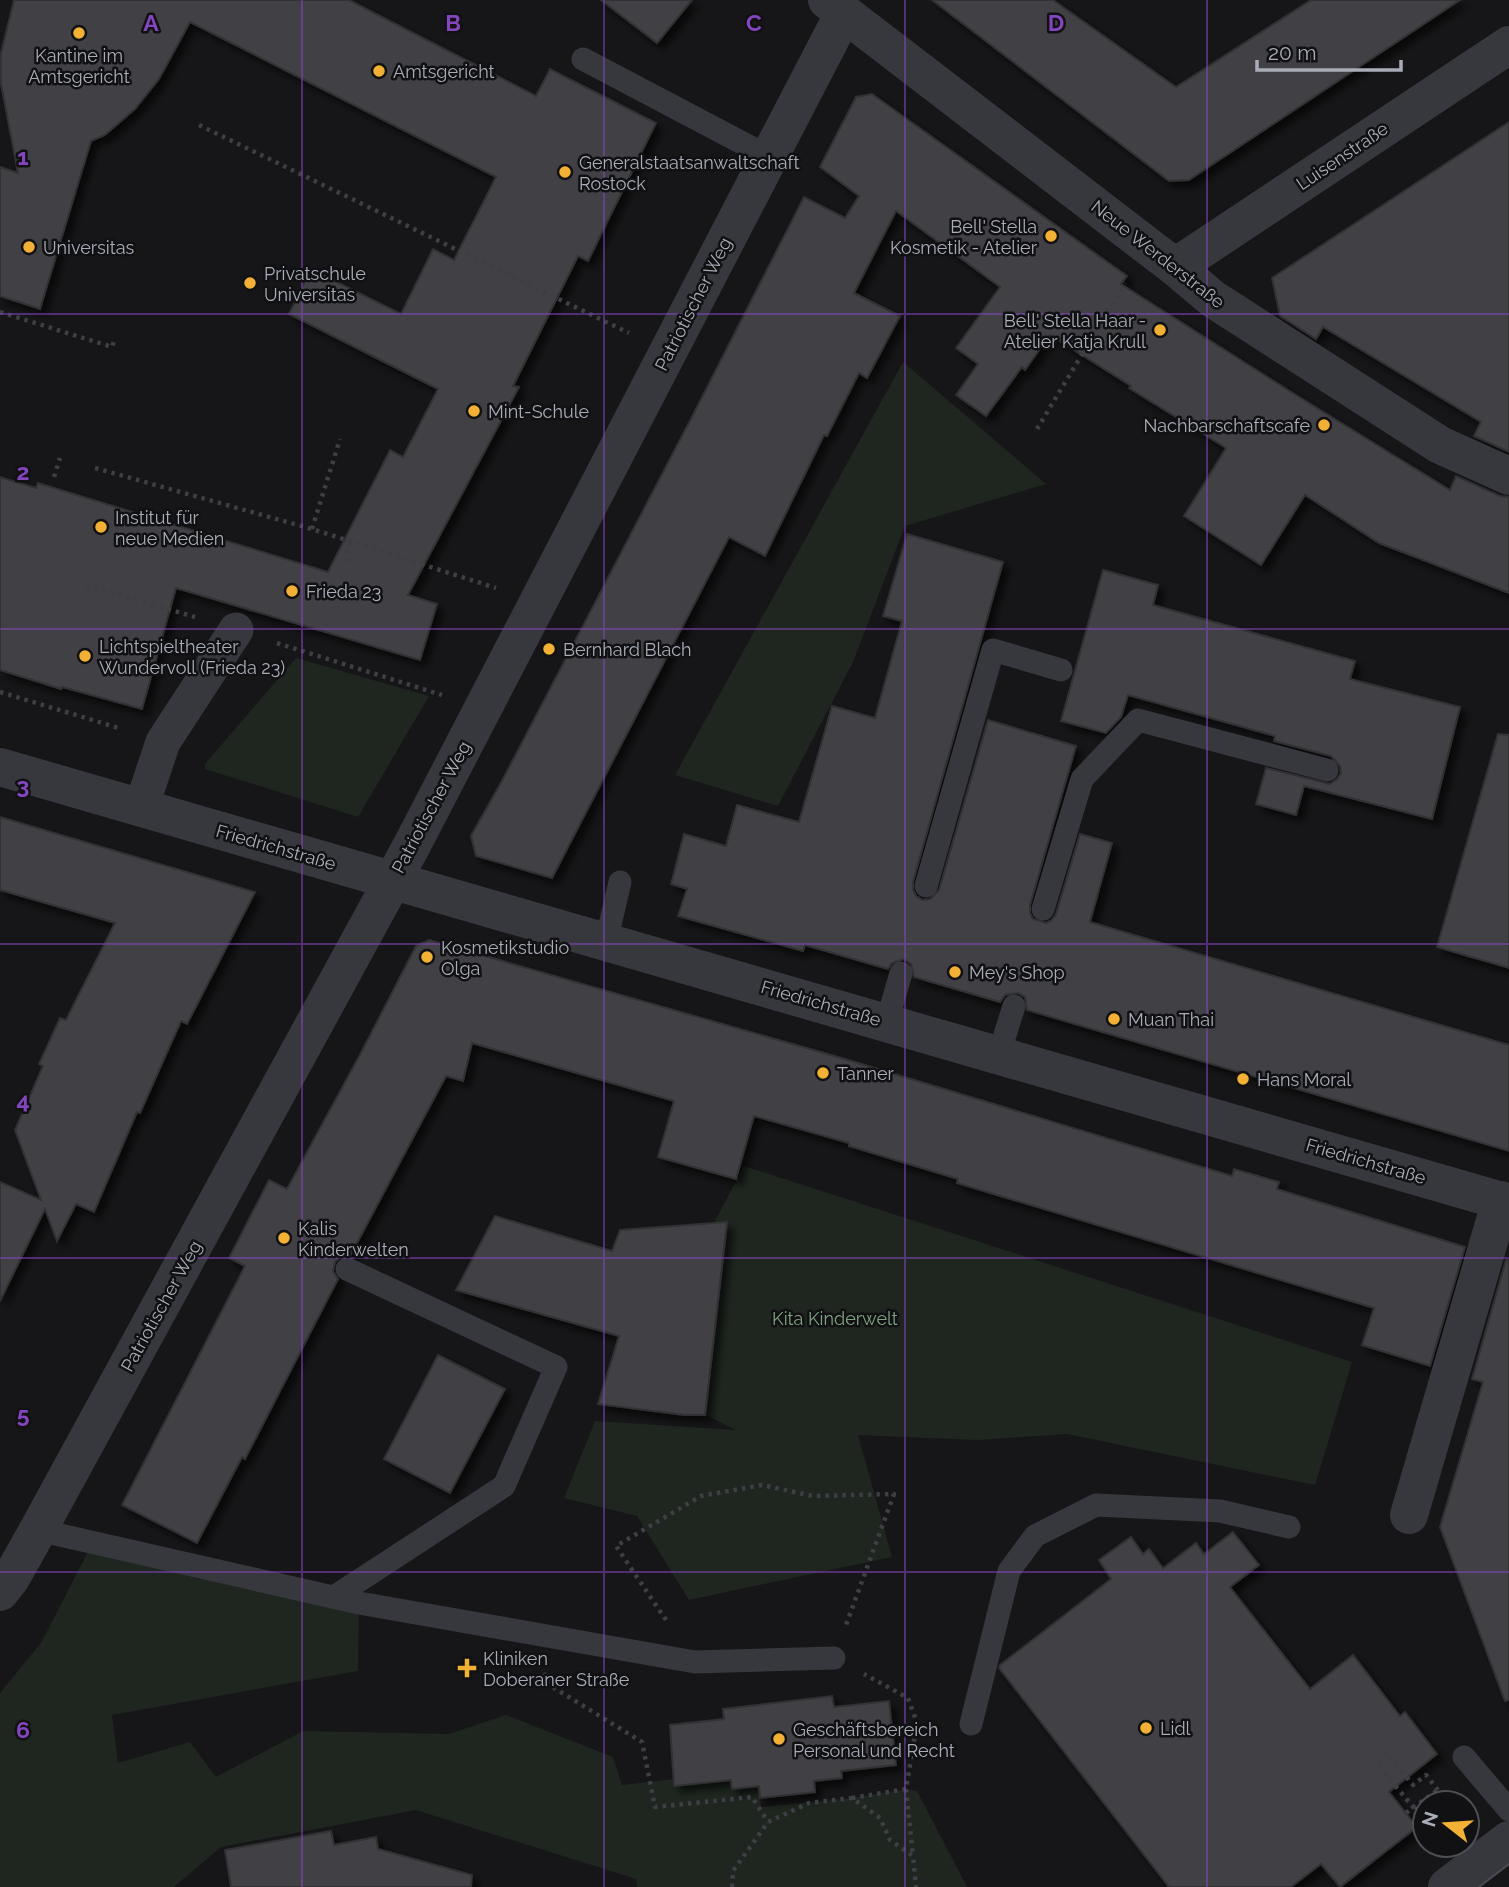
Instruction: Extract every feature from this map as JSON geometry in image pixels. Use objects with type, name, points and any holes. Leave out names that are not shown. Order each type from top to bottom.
[{"type":"street","name":"Patriotischer Weg","points":[[4,1580],[38,1530],[392,881],[769,157],[851,9]]},
{"type":"street","name":"Neue Werderstraße","points":[[851,9],[1213,299],[1440,445],[1509,476]]},
{"type":"street","name":"Luisenstraße","points":[[1162,256],[1509,45]]},
{"type":"street","points":[[141,808],[163,742],[236,630]]},
{"type":"street","name":"Friedrichstraße","points":[[0,767],[1505,1202],[1409,1515]]},
{"type":"street","points":[[1447,1887],[1509,1840]]},
{"type":"lane","points":[[583,59],[769,157]]},
{"type":"lane","points":[[926,886],[993,650],[1060,670]]},
{"type":"lane","points":[[1043,909],[1082,779],[1139,720],[1327,771]]},
{"type":"lane","points":[[606,942],[620,882]]},
{"type":"lane","points":[[887,1022],[901,973]]},
{"type":"lane","points":[[999,1054],[1014,1006]]},
{"type":"lane","points":[[334,1597],[504,1486],[556,1367],[347,1269]]},
{"type":"lane","points":[[971,1724],[1009,1571],[1035,1536],[1096,1505],[1220,1511],[1289,1527]]},
{"type":"lane","points":[[38,1530],[334,1597],[695,1662],[834,1658]]},
{"type":"lane","points":[[1464,1757],[1509,1810]]},
{"type":"path","points":[[199,125],[668,352]]},
{"type":"path","points":[[1037,429],[1162,256]]},
{"type":"path","points":[[0,312],[112,347],[115,338]]},
{"type":"path","points":[[312,529],[340,439]]},
{"type":"path","points":[[54,477],[60,458]]},
{"type":"path","points":[[95,468],[312,529],[471,580]]},
{"type":"path","points":[[345,562],[350,541]]},
{"type":"path","points":[[86,585],[446,696]]},
{"type":"path","points":[[0,692],[163,742]]},
{"type":"path","points":[[695,1662],[616,1546],[701,1496],[762,1485],[813,1496],[894,1494],[834,1658],[908,1698],[917,1723],[906,1789],[916,1887]]},
{"type":"path","points":[[523,1632],[551,1686],[642,1742],[655,1807],[752,1797],[768,1822]]},
{"type":"path","points":[[1411,1804],[1377,1764],[1388,1754],[1413,1785],[1426,1775],[1437,1789]]},
{"type":"path","points":[[732,1887],[733,1871],[768,1822],[809,1803],[906,1789]]},
{"type":"path","points":[[852,1798],[880,1818],[890,1840],[912,1856]]},
{"type":"path","points":[[1406,1813],[1411,1810]]},
{"type":"green space","points":[[903,362],[1046,484],[905,526],[853,662],[778,806],[675,775]]},
{"type":"green space","points":[[296,658],[429,696],[358,817],[205,769],[205,764]]},
{"type":"green space","name":"Kita Kinderwelt","points":[[744,1166],[1352,1362],[1315,1485],[1067,1434],[978,1440],[858,1435],[892,1557],[689,1600],[637,1516],[564,1498],[595,1421],[736,1430],[706,1415],[706,1402],[726,1223],[714,1223]]},
{"type":"green space","points":[[93,1542],[359,1603],[358,1671],[112,1715],[118,1763],[190,1742],[216,1777],[303,1731],[449,1734],[506,1715],[613,1757],[622,1785],[674,1779],[731,1780],[733,1789],[759,1786],[761,1807],[852,1798],[906,1789],[917,1791],[967,1887],[637,1887],[636,1879],[416,1810],[221,1847],[174,1887],[0,1887],[0,1693],[41,1643]]},
{"type":"building","points":[[14,0],[349,0],[536,96],[550,69],[656,123],[588,261],[578,256],[513,386],[519,387],[408,595],[437,604],[420,660],[176,588],[142,709],[62,687],[61,689],[0,670],[0,477],[36,488],[38,483],[328,572],[390,450],[403,457],[438,389],[289,314],[311,269],[401,314],[433,249],[454,260],[496,177],[190,22],[159,79],[135,109],[105,135],[91,141],[40,309],[0,296],[0,167],[18,173],[1,84],[1,53]]},
{"type":"building","points":[[601,0],[692,0],[657,43]]},
{"type":"building","points":[[932,0],[1053,0],[1176,87],[1311,0],[1460,0],[1189,180],[1169,181]]},
{"type":"building","points":[[872,94],[1127,276],[1121,284],[1296,395],[1450,490],[1456,476],[1500,496],[1509,497],[1509,593],[1379,543],[1305,495],[1261,565],[1184,516],[1226,448],[1050,335],[1025,370],[1022,367],[986,416],[956,395],[978,364],[956,348],[1000,287],[896,211],[854,293],[900,316],[867,378],[859,373],[827,436],[824,435],[765,556],[729,537],[552,878],[476,856],[471,836],[694,413],[804,197],[845,218],[859,196],[820,167],[856,97]]},
{"type":"building","points":[[1509,122],[1509,452],[1474,436],[1481,422],[1323,327],[1316,339],[1280,316],[1272,278]]},
{"type":"building","points":[[907,534],[1003,562],[913,882],[916,896],[923,900],[930,899],[939,890],[988,720],[1076,746],[1030,905],[1033,919],[1046,923],[1056,914],[1080,834],[1112,843],[1090,922],[1509,1045],[1509,1151],[1027,1010],[1025,997],[1018,993],[1005,995],[1000,1002],[914,977],[911,964],[904,959],[892,963],[888,969],[805,945],[803,951],[678,916],[687,889],[671,884],[684,834],[726,846],[737,805],[799,822],[832,706],[875,718],[902,621],[883,616]]},
{"type":"building","points":[[1103,570],[1158,585],[1153,605],[1355,661],[1350,679],[1460,707],[1432,819],[1304,786],[1296,815],[1256,804],[1266,768],[1330,784],[1341,773],[1340,766],[1331,756],[1274,741],[1275,736],[1128,695],[1121,717],[1106,733],[1061,721]]},
{"type":"building","points":[[1498,734],[1509,735],[1509,968],[1437,947]]},
{"type":"building","points":[[0,817],[255,892],[187,1024],[181,1021],[140,1113],[137,1112],[94,1212],[76,1204],[57,1241],[45,1209],[0,1301],[0,1182],[41,1200],[15,1130],[43,1066],[39,1064],[60,1018],[66,1020],[115,923],[0,890]]},
{"type":"building","points":[[429,940],[845,1059],[1232,1176],[1234,1169],[1279,1182],[1277,1189],[1465,1247],[1430,1366],[1362,1345],[1374,1308],[957,1183],[958,1179],[849,1146],[849,1143],[754,1116],[736,1179],[658,1157],[674,1101],[472,1043],[463,1081],[446,1076],[350,1256],[340,1257],[335,1262],[333,1271],[338,1279],[245,1459],[242,1457],[197,1543],[122,1505],[245,1266],[229,1258],[269,1180],[287,1189],[416,946]]},
{"type":"building","points":[[495,1216],[612,1251],[620,1230],[727,1222],[705,1415],[684,1415],[598,1404],[619,1336],[456,1290]]},
{"type":"building","points":[[1506,1260],[1509,1260],[1509,1700],[1505,1701],[1440,1527],[1483,1382],[1472,1379]]},
{"type":"building","points":[[438,1355],[505,1389],[450,1493],[384,1459]]},
{"type":"building","points":[[1233,1532],[1259,1565],[1230,1587],[1310,1689],[1353,1655],[1400,1716],[1405,1712],[1437,1754],[1389,1792],[1411,1820],[1411,1832],[1340,1887],[1321,1864],[1291,1887],[1169,1887],[999,1668],[1111,1579],[1099,1560],[1131,1537],[1143,1554],[1149,1549],[1163,1568],[1196,1543],[1204,1554]]},
{"type":"building","points":[[832,1696],[834,1707],[889,1701],[896,1765],[841,1771],[842,1778],[814,1781],[815,1792],[760,1798],[759,1786],[732,1789],[731,1780],[674,1786],[670,1725],[724,1719],[723,1709]]},
{"type":"building","points":[[331,1831],[334,1845],[376,1837],[378,1849],[472,1875],[471,1887],[231,1887],[225,1850]]},
{"type":"tram line","points":[[1479,1887],[1509,1864]]},
{"type":"place","name":"Kantine im Amtsgericht","points":[[79,33]]},
{"type":"place","name":"Amtsgericht","points":[[379,71]]},
{"type":"place","name":"Generalstaatsanwaltschaft Rostock","points":[[565,172]]},
{"type":"place","name":"Bell' Stella Kosmetik - Atelier","points":[[1051,236]]},
{"type":"place","name":"Universitas","points":[[29,247]]},
{"type":"place","name":"Privatschule Universitas","points":[[250,283]]},
{"type":"place","name":"Bell' Stella Haar - Atelier Katja Krull","points":[[1160,330]]},
{"type":"place","name":"Mint-Schule","points":[[474,411]]},
{"type":"place","name":"Nachbarschaftscafe","points":[[1324,425]]},
{"type":"place","name":"Institut für neue Medien","points":[[101,527]]},
{"type":"place","name":"Frieda 23","points":[[292,591]]},
{"type":"place","name":"Bernhard Blach","points":[[549,649]]},
{"type":"place","name":"Lichtspieltheater Wundervoll (Frieda 23)","points":[[85,656]]},
{"type":"place","name":"Kosmetikstudio Olga","points":[[427,957]]},
{"type":"place","name":"Mey's Shop","points":[[955,972]]},
{"type":"place","name":"Muan Thai","points":[[1114,1019]]},
{"type":"place","name":"Tanner","points":[[823,1073]]},
{"type":"place","name":"Hans Moral","points":[[1243,1079]]},
{"type":"place","name":"Kalis Kinderwelten","points":[[284,1238]]},
{"type":"place","name":"Kliniken Doberaner Straße","points":[[467,1668]]},
{"type":"place","name":"Lidl","points":[[1146,1728]]},
{"type":"place","name":"Geschäftsbereich Personal und Recht","points":[[779,1739]]}]
